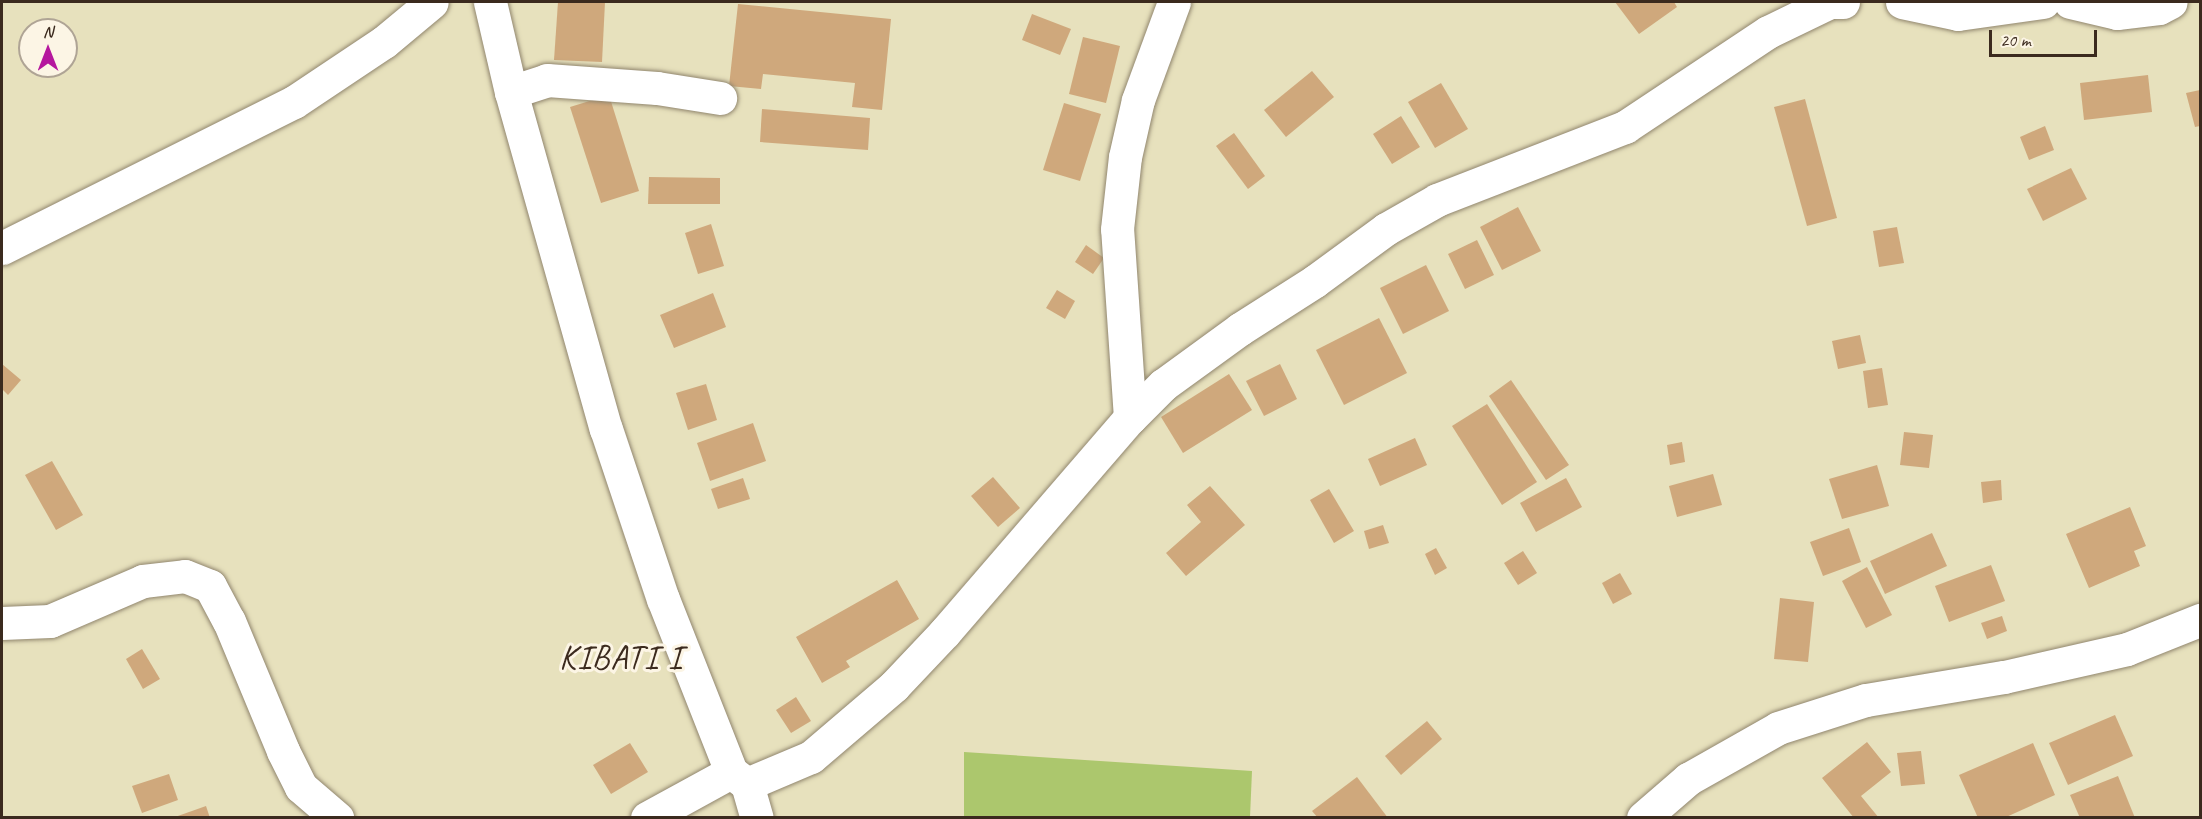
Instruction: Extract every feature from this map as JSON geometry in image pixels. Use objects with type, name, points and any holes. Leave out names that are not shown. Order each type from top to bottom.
[{"type":"street","points":[[2,248],[294,102],[384,42],[432,2]]},
{"type":"street","points":[[490,2],[511,92],[606,429],[663,600],[758,818]]},
{"type":"street","points":[[1130,418],[1117,229],[1125,157],[1138,100],[1174,2]]},
{"type":"street","points":[[647,818],[739,778],[811,757],[894,686],[945,632],[1130,418],[1163,385],[1240,329],[1315,281],[1386,229],[1437,200],[1625,127],[1768,32],[1830,2],[1843,2]]},
{"type":"street","points":[[1902,2],[1958,14],[2043,2]]},
{"type":"street","points":[[2070,2],[2117,13],[2159,8],[2171,2]]},
{"type":"street","points":[[511,92],[547,80],[657,88],[720,98]]},
{"type":"street","points":[[2,623],[50,621],[144,580],[185,576],[210,586],[230,621],[283,752],[301,787],[337,818]]},
{"type":"street","points":[[1643,818],[1688,779],[1778,728],[1866,700],[2004,677],[2117,651],[2200,620]]},
{"type":"green space","points":[[964,752],[1252,771],[1250,817],[964,817]]},
{"type":"building","points":[[558,2],[605,2],[602,62],[554,60]]},
{"type":"building","points":[[1615,2],[1674,2],[1677,7],[1639,34]]},
{"type":"building","points":[[738,4],[891,19],[882,110],[852,107],[855,83],[763,74],[761,89],[729,86]]},
{"type":"building","points":[[1032,14],[1071,29],[1060,55],[1022,40]]},
{"type":"building","points":[[1083,37],[1120,46],[1106,103],[1069,94]]},
{"type":"building","points":[[1312,71],[1334,97],[1286,137],[1264,110]]},
{"type":"building","points":[[2148,75],[2152,112],[2084,120],[2080,83]]},
{"type":"building","points":[[1441,83],[1468,129],[1435,148],[1408,102]]},
{"type":"building","points":[[2200,90],[2200,126],[2195,127],[2186,93]]},
{"type":"building","points":[[609,95],[639,191],[601,203],[570,107]]},
{"type":"building","points":[[1805,99],[1837,218],[1807,226],[1774,107]]},
{"type":"building","points":[[1064,103],[1101,114],[1080,181],[1043,170]]},
{"type":"building","points":[[762,109],[870,118],[868,150],[760,142]]},
{"type":"building","points":[[1401,116],[1420,147],[1392,164],[1373,134]]},
{"type":"building","points":[[2045,126],[2054,150],[2029,160],[2020,137]]},
{"type":"building","points":[[1234,133],[1265,176],[1248,189],[1216,146]]},
{"type":"building","points":[[2071,168],[2087,199],[2043,221],[2027,189]]},
{"type":"building","points":[[649,177],[720,178],[720,204],[648,204]]},
{"type":"building","points":[[1518,207],[1541,251],[1502,270],[1480,227]]},
{"type":"building","points":[[711,224],[724,266],[698,274],[685,233]]},
{"type":"building","points":[[1897,227],[1904,263],[1879,267],[1873,231]]},
{"type":"building","points":[[1477,240],[1494,275],[1465,289],[1448,254]]},
{"type":"building","points":[[1086,245],[1104,258],[1093,274],[1075,262]]},
{"type":"building","points":[[1426,265],[1449,311],[1403,334],[1380,288]]},
{"type":"building","points":[[1057,290],[1075,301],[1065,319],[1046,308]]},
{"type":"building","points":[[713,293],[726,327],[674,348],[660,315]]},
{"type":"building","points":[[1379,318],[1407,373],[1344,405],[1316,350]]},
{"type":"building","points":[[1860,335],[1866,363],[1838,369],[1832,341]]},
{"type":"building","points":[[2,364],[21,380],[8,395],[2,389]]},
{"type":"building","points":[[1280,364],[1297,399],[1264,416],[1246,381]]},
{"type":"building","points":[[1882,368],[1888,405],[1868,408],[1863,371]]},
{"type":"building","points":[[1229,374],[1252,410],[1183,453],[1161,417]]},
{"type":"building","points":[[1511,380],[1569,465],[1546,480],[1489,396]]},
{"type":"building","points":[[706,384],[717,420],[688,430],[676,393]]},
{"type":"building","points":[[1487,404],[1537,482],[1502,505],[1452,426]]},
{"type":"building","points":[[753,423],[766,461],[710,481],[697,443]]},
{"type":"building","points":[[1904,432],[1933,435],[1929,468],[1900,465]]},
{"type":"building","points":[[1415,438],[1427,465],[1380,486],[1368,459]]},
{"type":"building","points":[[1682,442],[1685,462],[1670,465],[1667,445]]},
{"type":"building","points":[[52,461],[83,515],[56,530],[25,475]]},
{"type":"building","points":[[1877,465],[1889,506],[1842,519],[1829,479]]},
{"type":"building","points":[[1713,474],[1722,505],[1677,517],[1669,486]]},
{"type":"building","points":[[993,477],[1020,508],[998,527],[971,496]]},
{"type":"building","points":[[743,478],[750,499],[718,509],[711,489]]},
{"type":"building","points":[[1566,478],[1582,507],[1536,532],[1520,503]]},
{"type":"building","points":[[2001,480],[2002,500],[1983,503],[1981,482]]},
{"type":"building","points":[[1210,486],[1245,525],[1186,576],[1166,553],[1201,522],[1187,505]]},
{"type":"building","points":[[1329,489],[1354,531],[1334,543],[1310,500]]},
{"type":"building","points":[[2130,507],[2146,546],[2134,551],[2140,566],[2089,588],[2066,534]]},
{"type":"building","points":[[1383,525],[1389,543],[1369,549],[1364,531]]},
{"type":"building","points":[[1849,528],[1861,562],[1823,576],[1810,542]]},
{"type":"building","points":[[1932,533],[1947,566],[1885,594],[1870,561]]},
{"type":"building","points":[[1436,548],[1447,568],[1435,575],[1425,554]]},
{"type":"building","points":[[1523,551],[1537,573],[1518,585],[1504,563]]},
{"type":"building","points":[[1991,565],[2005,601],[1949,622],[1935,586]]},
{"type":"building","points":[[1867,567],[1892,615],[1866,628],[1842,581]]},
{"type":"building","points":[[1620,573],[1632,594],[1613,604],[1602,583]]},
{"type":"building","points":[[897,580],[919,619],[846,661],[850,667],[822,683],[796,637]]},
{"type":"building","points":[[1780,598],[1814,602],[1808,662],[1774,659]]},
{"type":"building","points":[[2002,616],[2007,631],[1987,639],[1981,623]]},
{"type":"building","points":[[142,649],[160,679],[143,689],[126,659]]},
{"type":"building","points":[[796,697],[811,721],[791,733],[776,710]]},
{"type":"building","points":[[2115,715],[2133,756],[2068,785],[2049,743]]},
{"type":"building","points":[[1427,721],[1442,739],[1401,775],[1385,756]]},
{"type":"building","points":[[1867,742],[1891,772],[1861,796],[1879,818],[1854,818],[1822,778]]},
{"type":"building","points":[[630,743],[648,772],[611,794],[593,765]]},
{"type":"building","points":[[2033,743],[2055,795],[2004,818],[1978,818],[1959,775]]},
{"type":"building","points":[[1921,751],[1925,784],[1901,786],[1897,753]]},
{"type":"building","points":[[169,774],[178,800],[142,813],[132,786]]},
{"type":"building","points":[[2118,776],[2135,818],[2080,818],[2070,795]]},
{"type":"building","points":[[1357,777],[1388,818],[1318,818],[1312,811]]},
{"type":"building","points":[[206,806],[210,818],[175,818],[175,817]]},
{"type":"district","name":"KIBATI I","points":[[621,658]]}]
